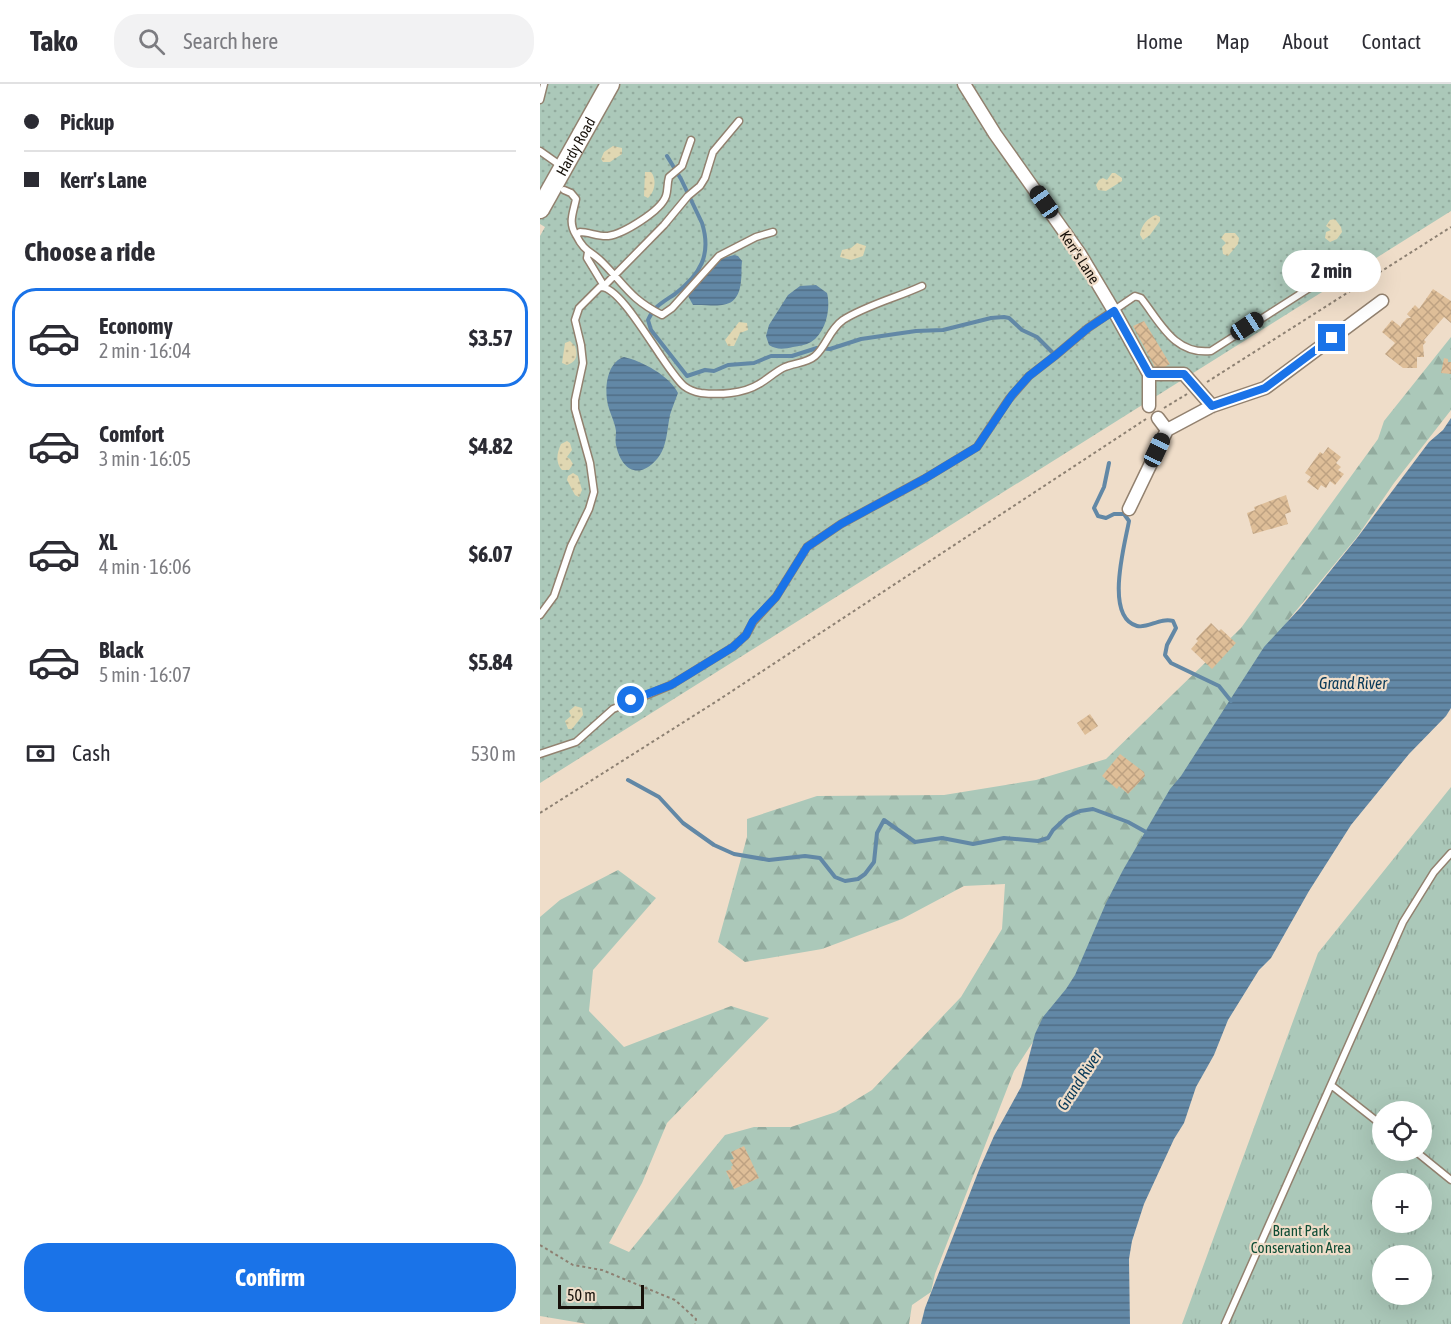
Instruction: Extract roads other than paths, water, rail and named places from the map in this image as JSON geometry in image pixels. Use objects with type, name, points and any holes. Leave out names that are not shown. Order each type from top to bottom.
[{"type":"main road","name":"Hardy Road","points":[[540,209],[610,84]]},
{"type":"street","name":"Kerr's Lane","points":[[964,84],[995,134],[1080,254],[1114,311],[1149,374],[1156,412],[1167,430]]},
{"type":"street","points":[[1129,509],[1167,430],[1212,406],[1265,388],[1382,301]]},
{"type":"street","points":[[1149,374],[1184,374],[1212,406]]},
{"type":"lane","points":[[540,100],[544,84]]},
{"type":"lane","points":[[540,615],[554,596],[571,546],[592,499],[594,483],[575,409],[583,363],[575,320],[579,308],[654,236],[681,203],[699,186],[705,178],[712,152],[739,121]]},
{"type":"lane","points":[[576,235],[586,232],[612,236],[637,224],[657,209],[666,196],[669,177],[682,166],[691,140]]},
{"type":"lane","points":[[540,151],[557,162]]},
{"type":"lane","points":[[564,190],[571,193],[576,200],[571,217],[571,227],[588,252],[600,260],[637,301],[662,315],[672,308],[711,262],[719,256],[756,237],[773,232]]},
{"type":"lane","points":[[588,252],[587,258],[604,286],[632,315],[680,382],[695,392],[714,394],[737,392],[755,387],[783,368],[811,359],[817,354],[834,327],[842,321],[862,310],[922,286]]},
{"type":"lane","points":[[540,754],[576,742],[614,709],[671,685],[733,647],[746,635],[753,621],[776,597],[807,547],[841,524],[977,447],[1012,395],[1029,376],[1088,328],[1132,297],[1138,296],[1174,341],[1188,348],[1210,351],[1312,284],[1347,264]]},
{"type":"lane","points":[[1225,1324],[1403,922],[1434,872],[1451,853]]},
{"type":"lane","points":[[1331,1085],[1372,1117]]},
{"type":"lane","points":[[1428,1161],[1451,1180]]},
{"type":"water","points":[[734,255],[742,261],[741,281],[735,298],[724,305],[693,305],[688,296],[689,291],[719,259]]},
{"type":"water","points":[[816,285],[827,293],[828,299],[828,313],[820,333],[811,342],[802,345],[781,349],[769,345],[766,336],[769,325],[788,295],[800,286]]},
{"type":"water","points":[[624,357],[655,370],[669,381],[678,393],[660,455],[650,466],[637,471],[626,466],[618,453],[616,431],[607,399],[610,370],[618,360]]},
{"type":"water","name":"Grand River","points":[[1451,418],[1451,708],[1409,754],[1351,825],[1309,891],[1271,958],[1259,970],[1228,1020],[1214,1055],[1196,1087],[1184,1123],[1174,1139],[1144,1204],[1132,1241],[1129,1259],[1130,1324],[921,1324],[925,1308],[979,1170],[994,1136],[1021,1087],[1035,1034],[1043,1017],[1075,975],[1106,903],[1170,789],[1181,776],[1264,647],[1301,607],[1357,538],[1429,442],[1443,430]]},
{"type":"waterway","points":[[667,156],[702,223],[706,245],[702,263],[697,272],[684,287],[656,308],[648,320],[651,330],[687,376],[705,370],[714,371],[728,365],[754,363],[771,356],[792,356],[817,348],[830,349],[861,339],[916,331],[943,330],[1004,317],[1037,337],[1054,354]]},
{"type":"waterway","points":[[1109,463],[1104,487],[1094,508],[1098,516],[1106,518],[1114,514],[1124,514],[1129,521],[1119,579],[1121,609],[1127,620],[1137,626],[1173,621],[1176,628],[1167,645],[1165,655],[1171,663],[1219,686],[1231,701]]},
{"type":"waterway","points":[[628,780],[659,797],[683,823],[714,845],[734,854],[769,860],[805,856],[820,858],[835,877],[845,881],[858,879],[874,862],[877,833],[884,820],[915,842],[942,838],[973,844],[1004,838],[1038,841],[1048,838],[1067,817],[1080,811],[1093,809],[1128,822],[1146,832]]},
{"type":"park label","name":"Brant Park Conservation Area","points":[[1301,1238]]}]
